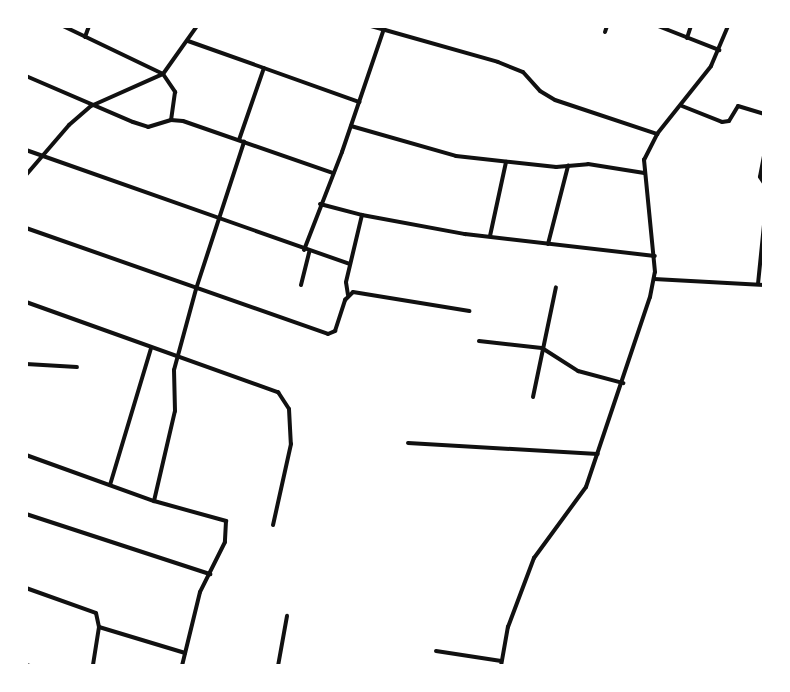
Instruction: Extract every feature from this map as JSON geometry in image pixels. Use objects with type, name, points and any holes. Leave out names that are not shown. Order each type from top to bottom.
[{"type":"street","points":[[63,26],[163,74],[175,92],[171,120]]},
{"type":"street","points":[[86,37],[89,26]]},
{"type":"street","points":[[26,175],[69,125],[91,106],[163,74],[197,26]]},
{"type":"street","points":[[371,26],[384,28],[498,62],[523,72],[540,91],[556,100],[656,134]]},
{"type":"street","points":[[605,32],[607,26]]},
{"type":"street","points":[[659,26],[719,50]]},
{"type":"street","points":[[687,38],[691,26]]},
{"type":"street","points":[[436,651],[501,663],[508,627],[534,558],[582,495],[622,383],[654,279],[654,256],[644,160],[656,134],[682,106],[719,50],[728,26]]},
{"type":"street","points":[[304,250],[351,126],[384,28]]},
{"type":"street","points":[[188,41],[359,102]]},
{"type":"street","points":[[239,140],[264,68]]},
{"type":"street","points":[[26,76],[91,106],[148,127],[171,120],[239,140],[333,173]]},
{"type":"street","points":[[682,106],[722,122],[729,121],[738,106],[764,114]]},
{"type":"street","points":[[351,126],[438,152],[506,162],[568,166],[588,164],[644,173]]},
{"type":"street","points":[[154,501],[175,411],[173,376],[196,289],[244,142]]},
{"type":"street","points":[[26,150],[309,252],[350,264]]},
{"type":"street","points":[[764,156],[760,177],[764,183]]},
{"type":"street","points":[[490,236],[506,162]]},
{"type":"street","points":[[548,244],[568,166]]},
{"type":"street","points":[[320,204],[362,215],[490,236],[654,256]]},
{"type":"street","points":[[26,228],[328,334],[334,331],[348,295],[345,286],[362,215]]},
{"type":"street","points":[[758,284],[764,225]]},
{"type":"street","points":[[301,285],[309,252]]},
{"type":"street","points":[[654,279],[764,284]]},
{"type":"street","points":[[533,397],[556,287]]},
{"type":"street","points":[[348,295],[366,292],[469,311]]},
{"type":"street","points":[[26,302],[151,348],[271,388],[283,398],[291,424],[291,444],[273,525]]},
{"type":"street","points":[[480,341],[542,348],[578,371],[622,383]]},
{"type":"street","points":[[110,485],[151,348]]},
{"type":"street","points":[[26,364],[76,367]]},
{"type":"street","points":[[408,443],[598,454]]},
{"type":"street","points":[[26,455],[154,501],[226,521],[225,542],[200,592],[182,666]]},
{"type":"street","points":[[26,514],[210,574]]},
{"type":"street","points":[[26,588],[92,609],[98,617],[99,627],[93,666]]},
{"type":"street","points":[[278,666],[287,616]]},
{"type":"street","points":[[99,627],[185,653]]},
{"type":"street","points":[[26,665],[30,666]]}]
